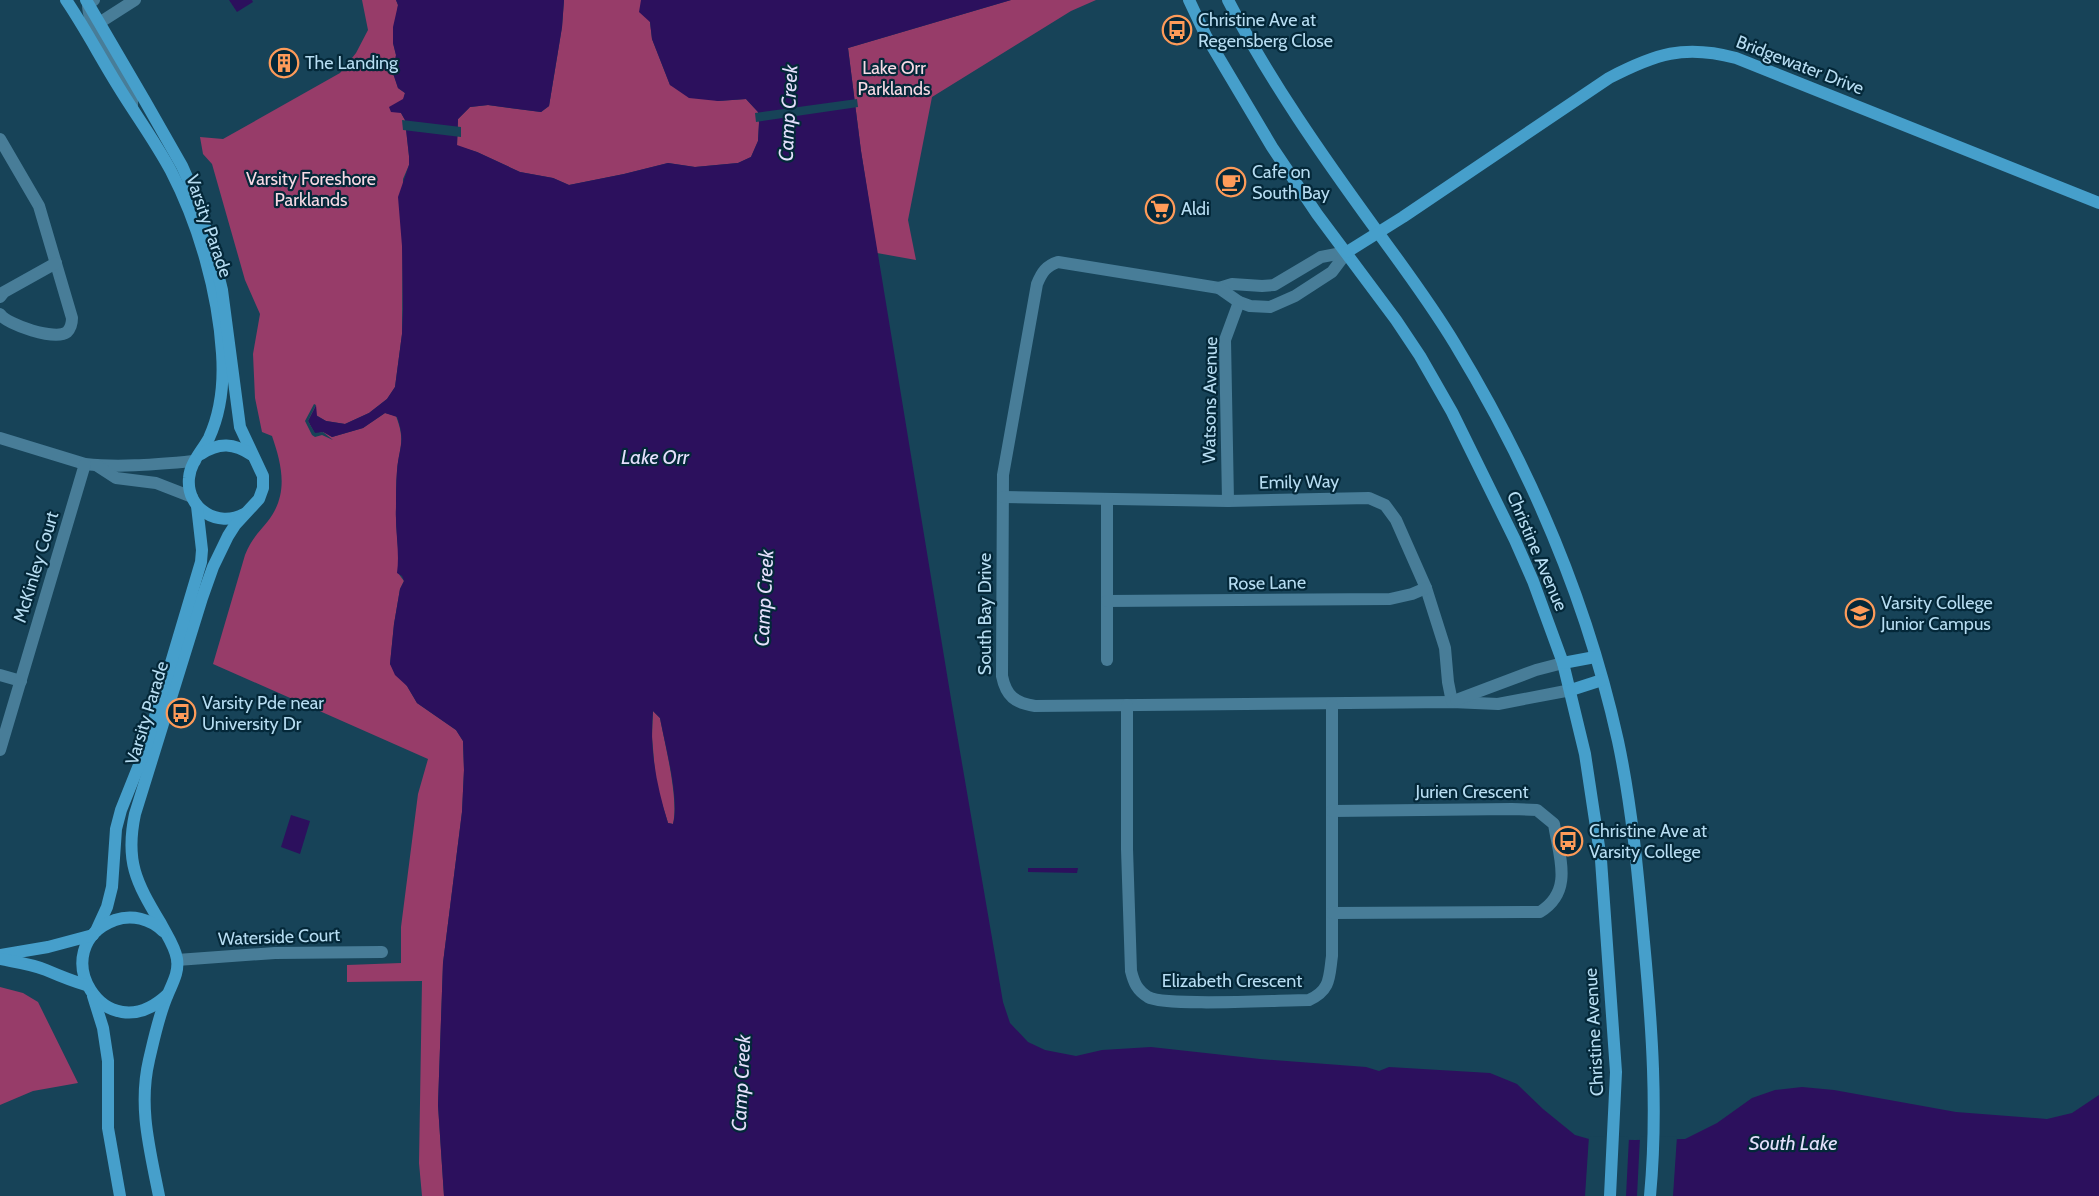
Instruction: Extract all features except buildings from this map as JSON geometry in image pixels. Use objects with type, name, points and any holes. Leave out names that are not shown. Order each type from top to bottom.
[{"type":"street","points":[[99,23],[135,0]]},
{"type":"street","name":"Christine Avenue","points":[[1189,0],[1206,36],[1272,147],[1317,214],[1347,252],[1420,356],[1452,412],[1515,540],[1563,663],[1585,754],[1601,860],[1616,1072],[1616,1117],[1610,1196]]},
{"type":"street","name":"Christine Avenue","points":[[1228,0],[1300,119],[1442,324],[1492,410],[1541,509],[1570,582],[1602,680],[1622,764],[1638,861],[1649,991],[1655,1120],[1650,1196]]},
{"type":"street","points":[[68,3],[89,5],[93,29],[132,95],[132,107]]},
{"type":"street","name":"Varsity Parade","points":[[68,3],[161,153],[181,192],[204,255],[216,307],[222,354],[221,396],[215,422],[189,479],[202,550],[201,562],[145,750],[121,810],[116,830],[112,887],[107,907],[86,946],[82,959],[82,972],[103,1028],[107,1051],[108,1128],[120,1196]]},
{"type":"street","name":"Varsity Parade","points":[[89,5],[182,166],[194,193],[211,245],[222,290],[230,339],[237,413],[244,439],[259,464],[263,476],[263,488],[259,499],[235,525],[222,547],[202,598],[147,773],[131,835],[130,855],[134,871],[153,911],[174,947],[177,960]]},
{"type":"street","name":"Bridgewater Drive","points":[[1347,252],[1379,233],[1609,78],[1638,63],[1660,55],[1682,51],[1718,53],[1736,58],[2099,203]]},
{"type":"street","points":[[0,139],[39,206],[72,318],[67,332],[50,335],[9,322],[0,314]]},
{"type":"street","name":"South Bay Drive","points":[[1219,288],[1232,284],[1274,285],[1321,257],[1347,252]]},
{"type":"street","name":"South Bay Drive","points":[[1347,252],[1332,272],[1286,301],[1270,307],[1250,306],[1239,302],[1219,288],[1080,264],[1058,262],[1043,270],[1037,284],[1003,476],[1002,676],[1004,687],[1009,696],[1023,704],[1035,706],[1332,705],[1452,702],[1498,704],[1571,690]]},
{"type":"street","points":[[0,297],[4,292],[56,263]]},
{"type":"street","name":"Watsons Avenue","points":[[1228,501],[1225,340],[1239,302]]},
{"type":"street","points":[[0,438],[91,465],[116,478],[156,483],[194,502],[207,514],[218,519],[230,519],[252,508]]},
{"type":"street","points":[[91,465],[157,465],[198,457],[210,448],[221,445],[232,445],[252,455]]},
{"type":"street","name":"McKinley Court","points":[[0,750],[91,465]]},
{"type":"street","name":"Emily Way","points":[[1003,497],[1228,501],[1369,498],[1385,505],[1395,520],[1426,588],[1445,648],[1452,702]]},
{"type":"street","points":[[1107,499],[1107,660]]},
{"type":"street","name":"Rose Lane","points":[[1107,601],[1390,599],[1426,588]]},
{"type":"street","points":[[1563,663],[1596,657]]},
{"type":"street","name":"South Bay Drive","points":[[1452,702],[1536,670],[1563,663]]},
{"type":"street","points":[[0,675],[21,681]]},
{"type":"street","points":[[1571,690],[1602,680]]},
{"type":"street","name":"Elizabeth Crescent","points":[[1127,705],[1127,849],[1131,971],[1135,987],[1150,998],[1183,1002],[1309,1000],[1320,995],[1327,986],[1332,956],[1332,705]]},
{"type":"street","name":"Jurien Crescent","points":[[1332,811],[1537,810],[1554,824],[1562,878],[1560,893],[1551,905],[1540,912],[1332,913]]},
{"type":"street","points":[[0,957],[94,933],[107,923],[119,918],[133,917],[146,920],[158,926],[168,936]]},
{"type":"street","name":"Waterside Court","points":[[177,960],[275,954],[382,952]]},
{"type":"street","points":[[0,957],[46,970],[89,990],[103,1005],[130,1013],[151,1007],[168,994]]},
{"type":"street","points":[[159,1196],[144,1119],[144,1093],[149,1062],[168,994],[174,983],[177,960]]},
{"type":"green space","name":"Varsity Foreshore Parklands","points":[[362,0],[396,0],[398,5],[393,43],[396,55],[393,73],[398,88],[405,93],[401,113],[405,120],[409,156],[409,165],[403,179],[402,334],[395,387],[387,399],[369,413],[345,424],[326,421],[316,415],[316,407],[308,421],[332,437],[363,428],[385,413],[396,416],[401,438],[396,490],[398,573],[404,581],[400,589],[394,624],[390,664],[417,703],[456,730],[463,741],[462,812],[443,963],[438,1105],[444,1196],[422,1196],[419,1163],[422,981],[347,982],[347,965],[401,963],[401,927],[418,794],[428,759],[213,664],[245,555],[252,541],[275,511],[282,479],[279,458],[272,436],[262,432],[255,398],[253,354],[260,314],[245,280],[212,164],[203,154],[200,137],[223,139],[340,73],[356,53],[368,30]]},
{"type":"green space","points":[[564,0],[641,0],[650,22],[652,39],[670,85],[718,101],[746,99],[758,112],[758,141],[751,157],[738,163],[695,167],[668,163],[569,185],[553,178],[520,172],[477,152],[457,146],[458,119],[470,107],[488,105],[541,112],[549,106],[562,27]]},
{"type":"green space","name":"Lake Orr Parklands","points":[[1011,0],[1096,0],[1071,11],[932,97],[908,220],[916,260],[877,253],[848,48]]},
{"type":"green space","points":[[653,711],[660,718],[671,772],[674,801],[673,824],[668,823],[656,784],[652,737]]},
{"type":"green space","points":[[0,987],[23,993],[38,1002],[78,1083],[33,1091],[0,1105]]},
{"type":"water","points":[[229,0],[252,0],[253,2],[237,12]]},
{"type":"water","name":"Lake Orr","points":[[396,0],[564,0],[562,27],[549,106],[541,112],[488,105],[470,107],[458,119],[457,145],[520,172],[553,178],[569,185],[668,163],[695,167],[738,163],[751,157],[758,141],[758,112],[746,99],[718,101],[689,98],[670,85],[652,39],[650,22],[639,12],[641,0],[1011,0],[848,48],[861,151],[1003,1002],[1010,1023],[1028,1042],[1045,1050],[1076,1056],[1102,1050],[1151,1047],[1260,1059],[1366,1067],[1379,1071],[1389,1067],[1490,1073],[1517,1084],[1575,1135],[1589,1139],[1685,1139],[1717,1123],[1752,1098],[1775,1090],[1802,1087],[1834,1090],[1956,1112],[2047,1119],[2072,1113],[2099,1095],[2099,1196],[444,1196],[438,1105],[443,963],[462,812],[463,741],[456,730],[417,703],[407,686],[395,675],[390,664],[394,624],[400,589],[404,581],[397,573],[396,485],[401,439],[397,417],[385,413],[363,428],[332,437],[323,432],[315,434],[308,421],[316,405],[317,416],[326,421],[345,424],[369,413],[387,399],[395,387],[403,309],[402,246],[398,197],[409,165],[405,120],[401,113],[391,112],[389,107],[403,99],[405,93],[398,88],[393,73],[396,55],[393,27],[398,5]],"holes":[[[653,711],[660,718],[675,801],[673,824],[668,823],[657,782],[653,754]]]},
{"type":"water","points":[[291,815],[310,821],[300,854],[281,847]]},
{"type":"water","points":[[1028,868],[1078,868],[1077,873],[1028,872]]},
{"type":"pier","points":[[857,99],[858,107],[756,122],[755,113]]},
{"type":"pier","points":[[402,120],[461,127],[461,137],[403,130]]},
{"type":"pier","points":[[314,404],[316,405],[308,421],[315,433],[323,432],[333,440],[322,435],[315,437],[312,435],[305,421]]},
{"type":"pier","points":[[1589,1136],[1629,1137],[1626,1196],[1585,1196]]},
{"type":"pier","points":[[1677,1136],[1673,1196],[1637,1196],[1640,1137]]},
{"type":"place","name":"Christine Ave at Regensberg Close","points":[[1177,30]]},
{"type":"place","name":"The Landing","points":[[284,63]]},
{"type":"place","name":"Cafe on South Bay","points":[[1231,182]]},
{"type":"place","name":"Aldi","points":[[1160,209]]},
{"type":"place","name":"Varsity College Junior Campus","points":[[1860,613]]},
{"type":"place","name":"Varsity Pde near University Dr","points":[[181,713]]},
{"type":"place","name":"Christine Ave at Varsity College","points":[[1568,841]]},
{"type":"water label","name":"Camp Creek","points":[[788,113]]},
{"type":"water label","name":"Camp Creek","points":[[764,598]]},
{"type":"water label","name":"Camp Creek","points":[[741,1083]]},
{"type":"water label","name":"South Lake","points":[[1793,1143]]}]
